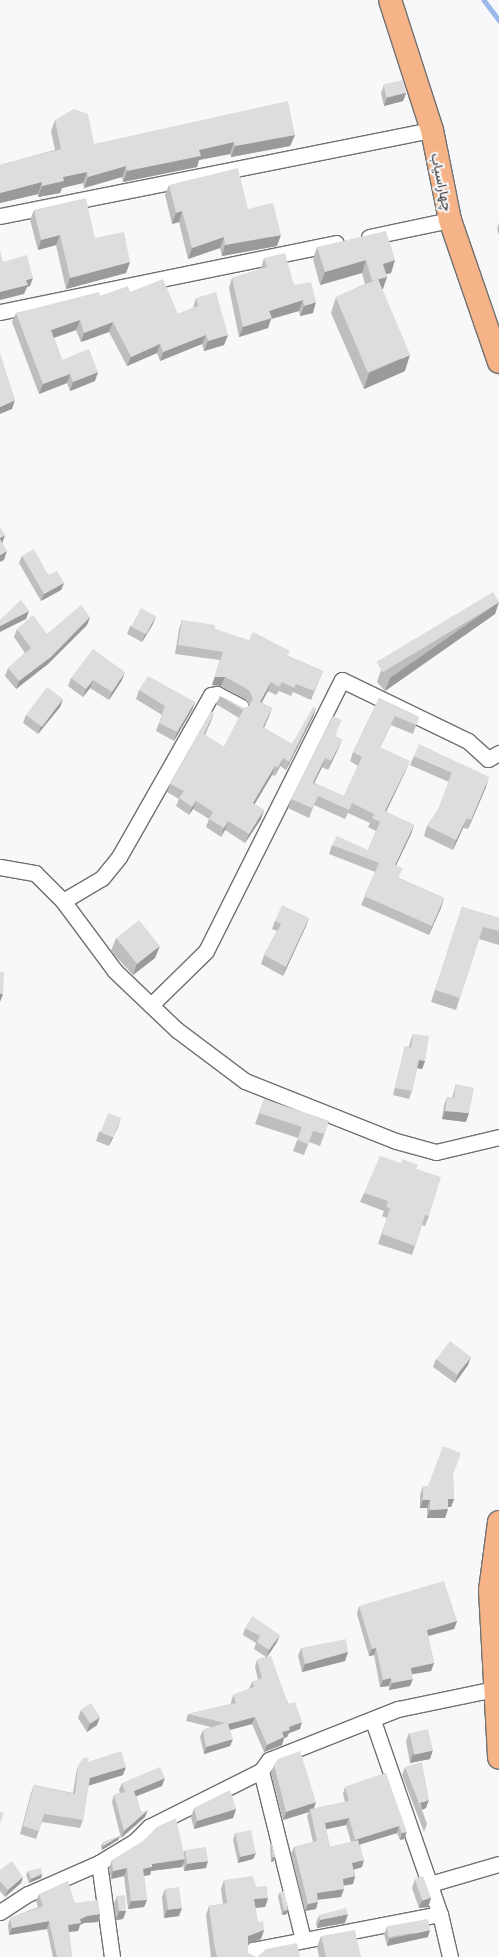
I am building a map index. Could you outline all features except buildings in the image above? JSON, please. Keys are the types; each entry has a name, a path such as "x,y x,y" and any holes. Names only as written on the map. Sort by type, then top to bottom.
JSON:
{"highway":[{"name":"چهاراسیاب","path":"390,0 432,130 450,220 499,362"},
{"path":"499,1522 490,1590 499,1758"}],"street":[{"path":"0,216 432,130"},
{"path":"0,312 450,220"},
{"path":"151,1005 206,950 342,680 468,741 488,759 499,753"},
{"path":"63,901 102,878 119,857 211,695 217,694 241,707"},
{"path":"0,867 35,873 63,901 115,971 177,1030 245,1081 396,1141 436,1152 499,1137"},
{"path":"0,1912 28,1894 99,1863 135,1841 150,1827 261,1771 269,1760 374,1721 398,1709 495,1689"},
{"path":"374,1721 440,1914 450,1957"},
{"path":"261,1771 303,1940"},
{"path":"99,1863 112,1957"},
{"path":"430,1884 499,1864"},
{"path":"253,1957 253,1950 440,1914"}],"waterway":[{"path":"484,0 499,20"}]}
